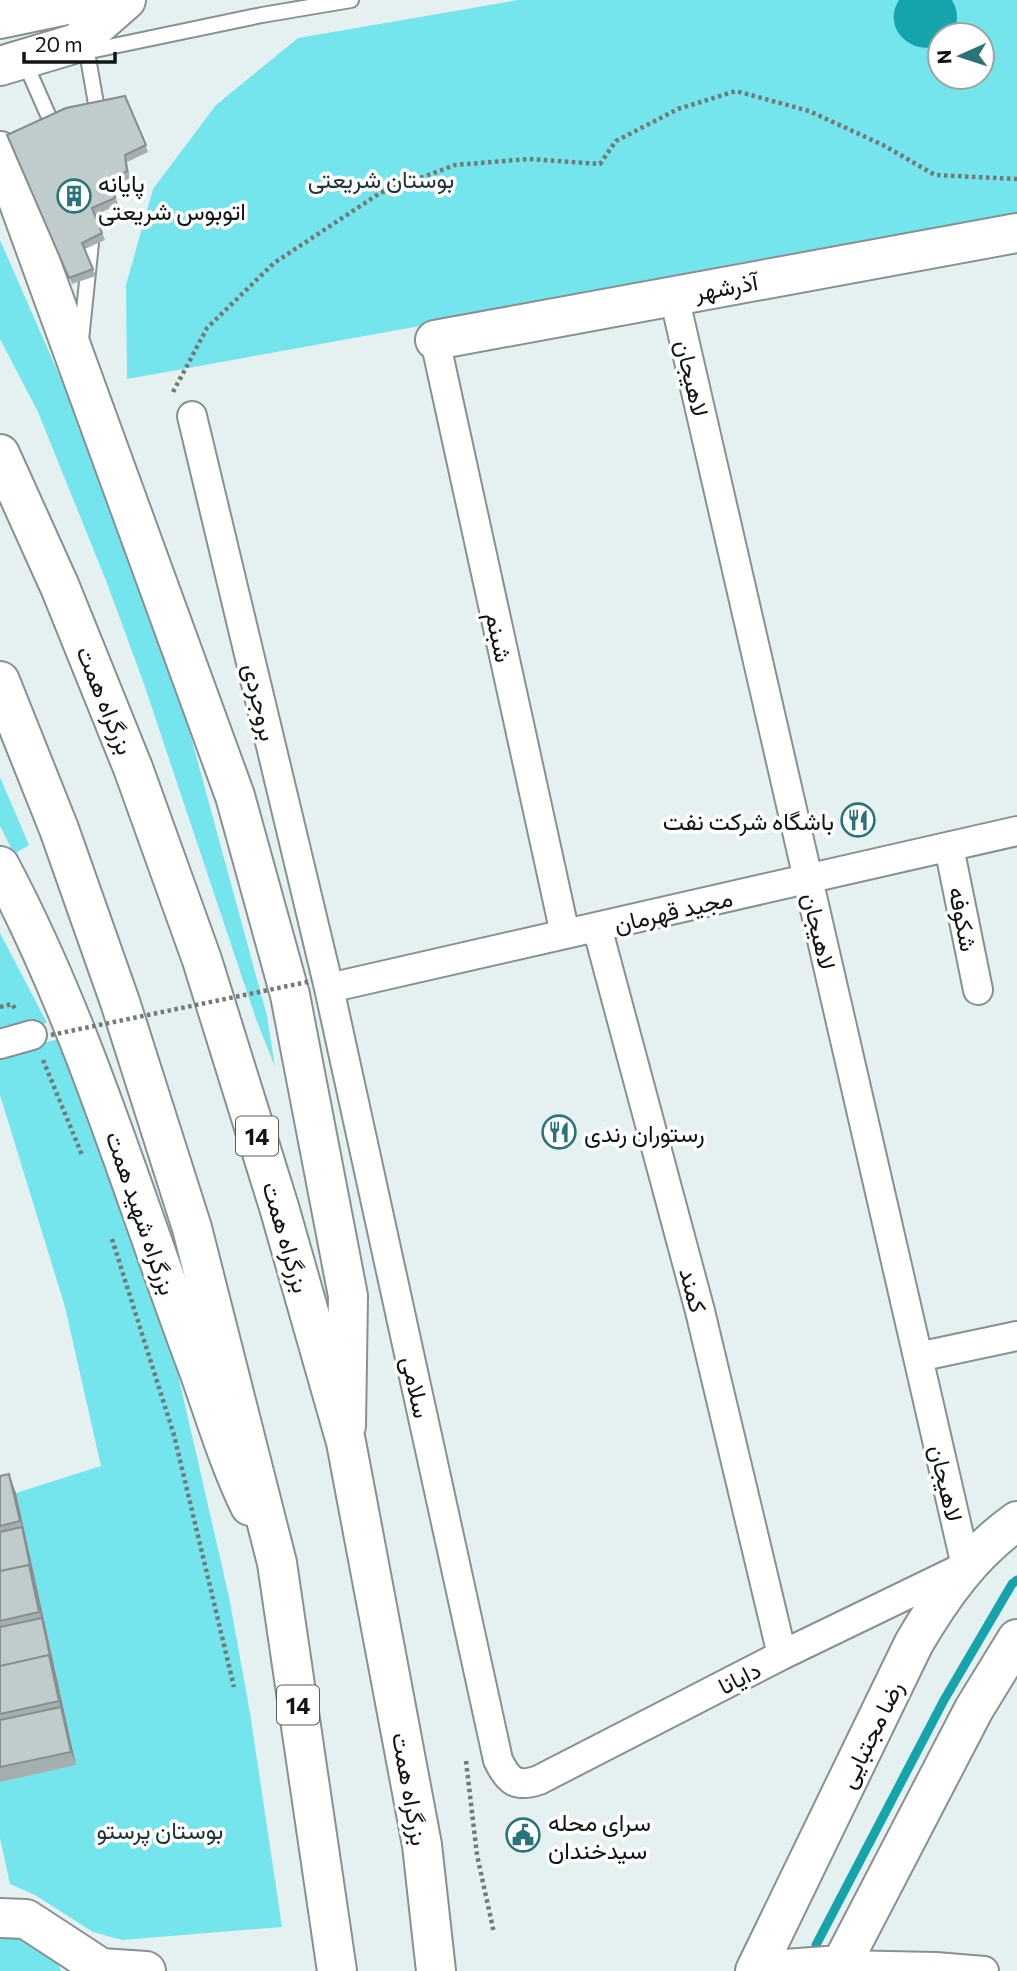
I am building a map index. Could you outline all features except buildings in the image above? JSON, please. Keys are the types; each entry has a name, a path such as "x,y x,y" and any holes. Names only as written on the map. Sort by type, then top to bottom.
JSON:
{"main road":[{"path":"3,19 90,0"},
{"path":"9,67 77,43 126,0"},
{"path":"0,151 234,796 290,995 348,1296 346,1442"},
{"name":"آذرشهر","path":"435,340 1017,233"},
{"name":"بزرگراه همت","path":"0,454 60,587 134,768 202,960 279,1207 346,1442 422,1846 436,1971"},
{"name":"14","path":"0,681 59,829 116,990 192,1228 277,1563 337,1971"},
{"name":"بزرگراه شهید همت","path":"0,866 18,899 120,1147 170,1295 243,1491 277,1563"},
{"name":"رضا مجتبایی","path":"756,1971 914,1643 934,1608 966,1566 994,1537 1017,1521"},
{"path":"756,1971 839,1968 974,1709 1017,1639"},
{"path":"0,1918 26,1919 101,1969 146,1971"}],"street":[{"name":"لاهیجان","path":"674,296 966,1566"},
{"name":"شبنم","path":"435,340 565,934"},
{"name":"بروجردی","path":"192,416 320,985"},
{"name":"مجید قهرمان","path":"320,985 597,927 1017,831"},
{"name":"شکوفه","path":"949,847 978,990"},
{"name":"کمند","path":"597,927 700,1311 782,1655"},
{"name":"سلامی","path":"320,985 498,1759 504,1772 513,1781"},
{"path":"0,1044 42,1035"},
{"path":"918,1357 1017,1336"},
{"name":"دایانا","path":"513,1781 525,1785 539,1780 782,1655 966,1566"},
{"path":"839,1968 984,1971"}],"lane":[{"path":"60,142 9,67 262,15 351,0"},
{"path":"87,52 102,141"},
{"path":"78,366 91,243 90,218"}],"path":[{"path":"173,394 208,328 264,272 380,193 455,165 529,159 600,164 616,141 678,110 736,91 809,111 883,145 935,175 1017,179"},
{"path":"86,1163 42,1035 320,985 308,968"},
{"path":"108,1228 173,1436 234,1687"},
{"path":"466,1758 477,1855 494,1933"}],"green space":[{"name":"بوستان شریعتی","path":"518,0 1017,0 1017,218 127,379 126,285 153,189 216,105 298,38"},
{"path":"0,240 74,409 170,660 267,1016 275,1067 256,1019 144,684 107,583 38,412 0,339"},
{"path":"0,777 29,845 14,854 0,826"},
{"path":"0,933 47,1023 0,1035"},
{"name":"بوستان پرستو","path":"61,1038 171,1344 229,1597 250,1713 282,1927 122,1940 93,1932 35,1895 10,1884 0,1838 0,1782 76,1764 16,1493 101,1466 65,1307 0,1095 0,1056"},
{"path":"0,1930 37,1941 51,1954 61,1971 0,1971"}],"shaded area":[{"path":"899,0 952,0 956,8 956,21 926,21 926,48 919,47 902,38 894,21 894,10"}],"waterway":[{"path":"816,1945 944,1700 1012,1584 1017,1580"}],"place":[{"name":"پایانه اتوبوس شریعتی","path":"74,196"},
{"name":"باشگاه شرکت نفت","path":"858,820"},
{"name":"رستوران رندی","path":"559,1132"},
{"name":"سرای محله سیدخندان","path":"523,1835"}]}
